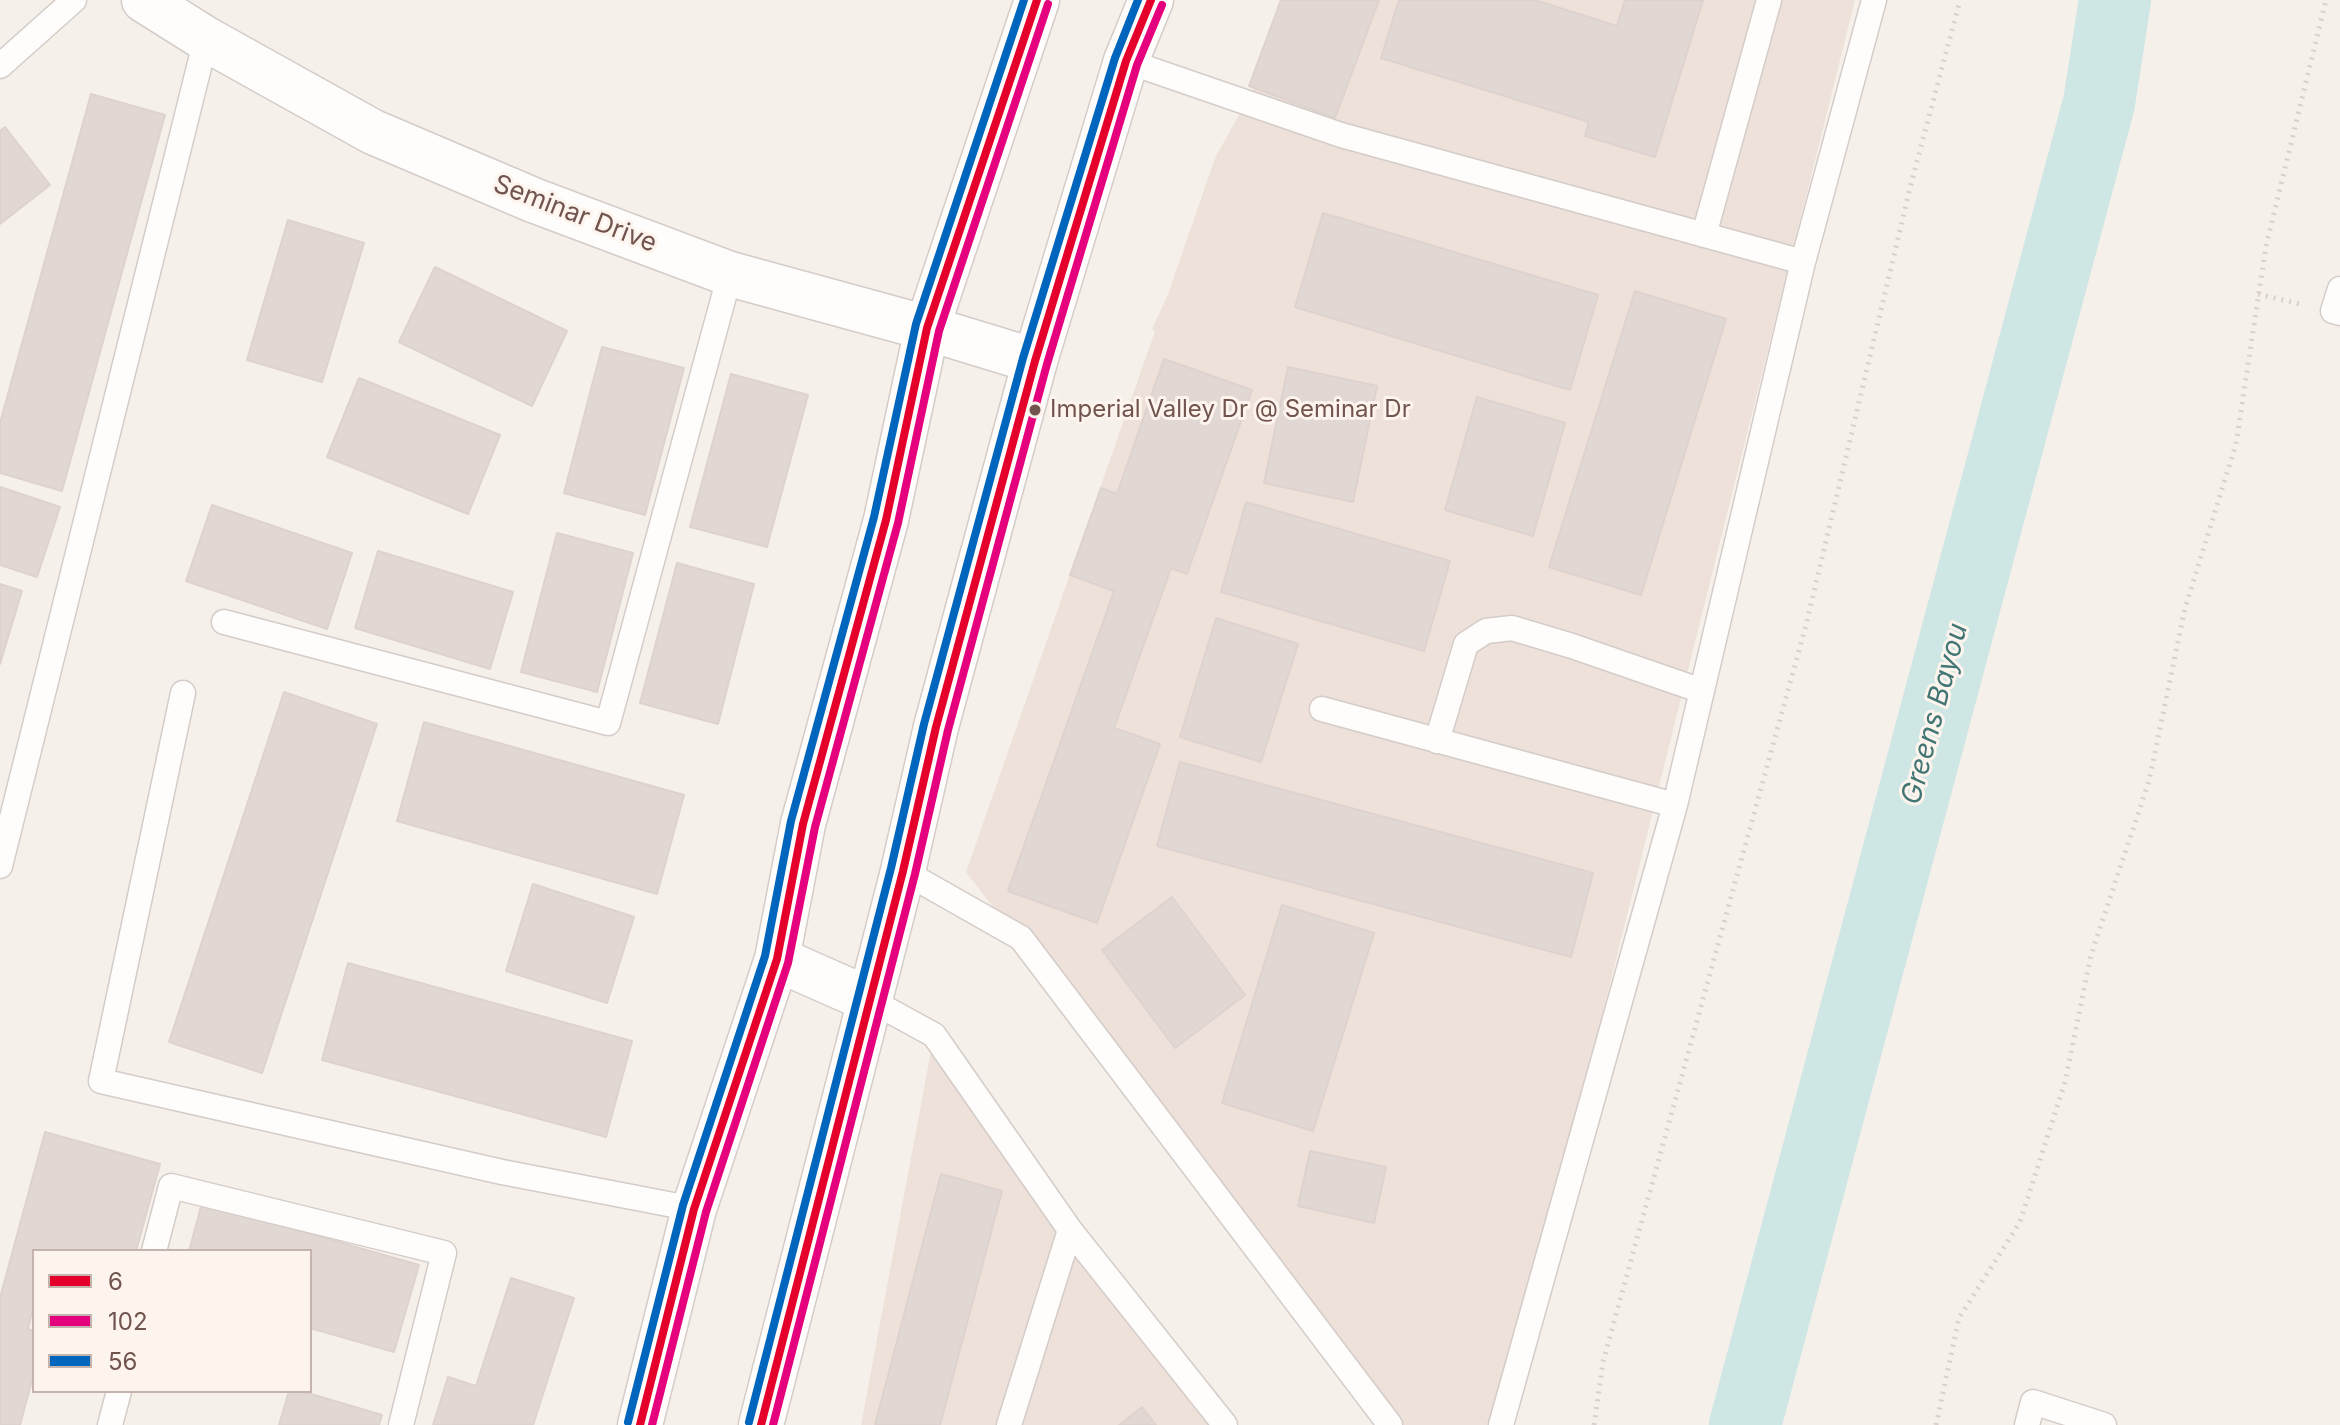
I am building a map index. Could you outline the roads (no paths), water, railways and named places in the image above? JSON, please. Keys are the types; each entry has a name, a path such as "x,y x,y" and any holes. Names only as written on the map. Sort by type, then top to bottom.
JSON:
{"main road":[{"name":"Seminar Drive","path":"144,0 206,39 373,132 533,200 730,274 1035,361"},
{"path":"640,1425 694,1209 777,959 803,824 886,520 927,328 1037,0"},
{"path":"761,1425 903,871 936,727 1035,361 1126,61 1151,0"},
{"path":"777,959 870,1000"}],"lane":[{"path":"0,66 74,0"},
{"path":"1704,235 1769,0"},
{"path":"1501,1425 1675,805 1803,262 1874,0"},
{"path":"0,866 206,39"},
{"path":"1126,61 1341,135 1803,262"},
{"path":"224,622 608,723 730,274"},
{"path":"1437,741 1466,644 1486,631 1512,628 1702,691"},
{"path":"183,693 101,1081 502,1172 694,1209"},
{"path":"1322,709 1675,805"},
{"path":"903,871 1021,938 1390,1425"},
{"path":"870,1000 934,1035 1070,1230 1225,1425"},
{"path":"155,1249 171,1186 444,1253 401,1425"},
{"path":"1009,1425 1070,1230"},
{"path":"110,1425 118,1393"},
{"path":"2027,1425 2033,1402 2104,1425"}],"waterway":[{"name":"Greens Bayou","path":"1745,1425 2099,103 2115,0"}],"place":[{"name":"Imperial Valley Dr @ Seminar Dr","path":"1035,410"}]}
